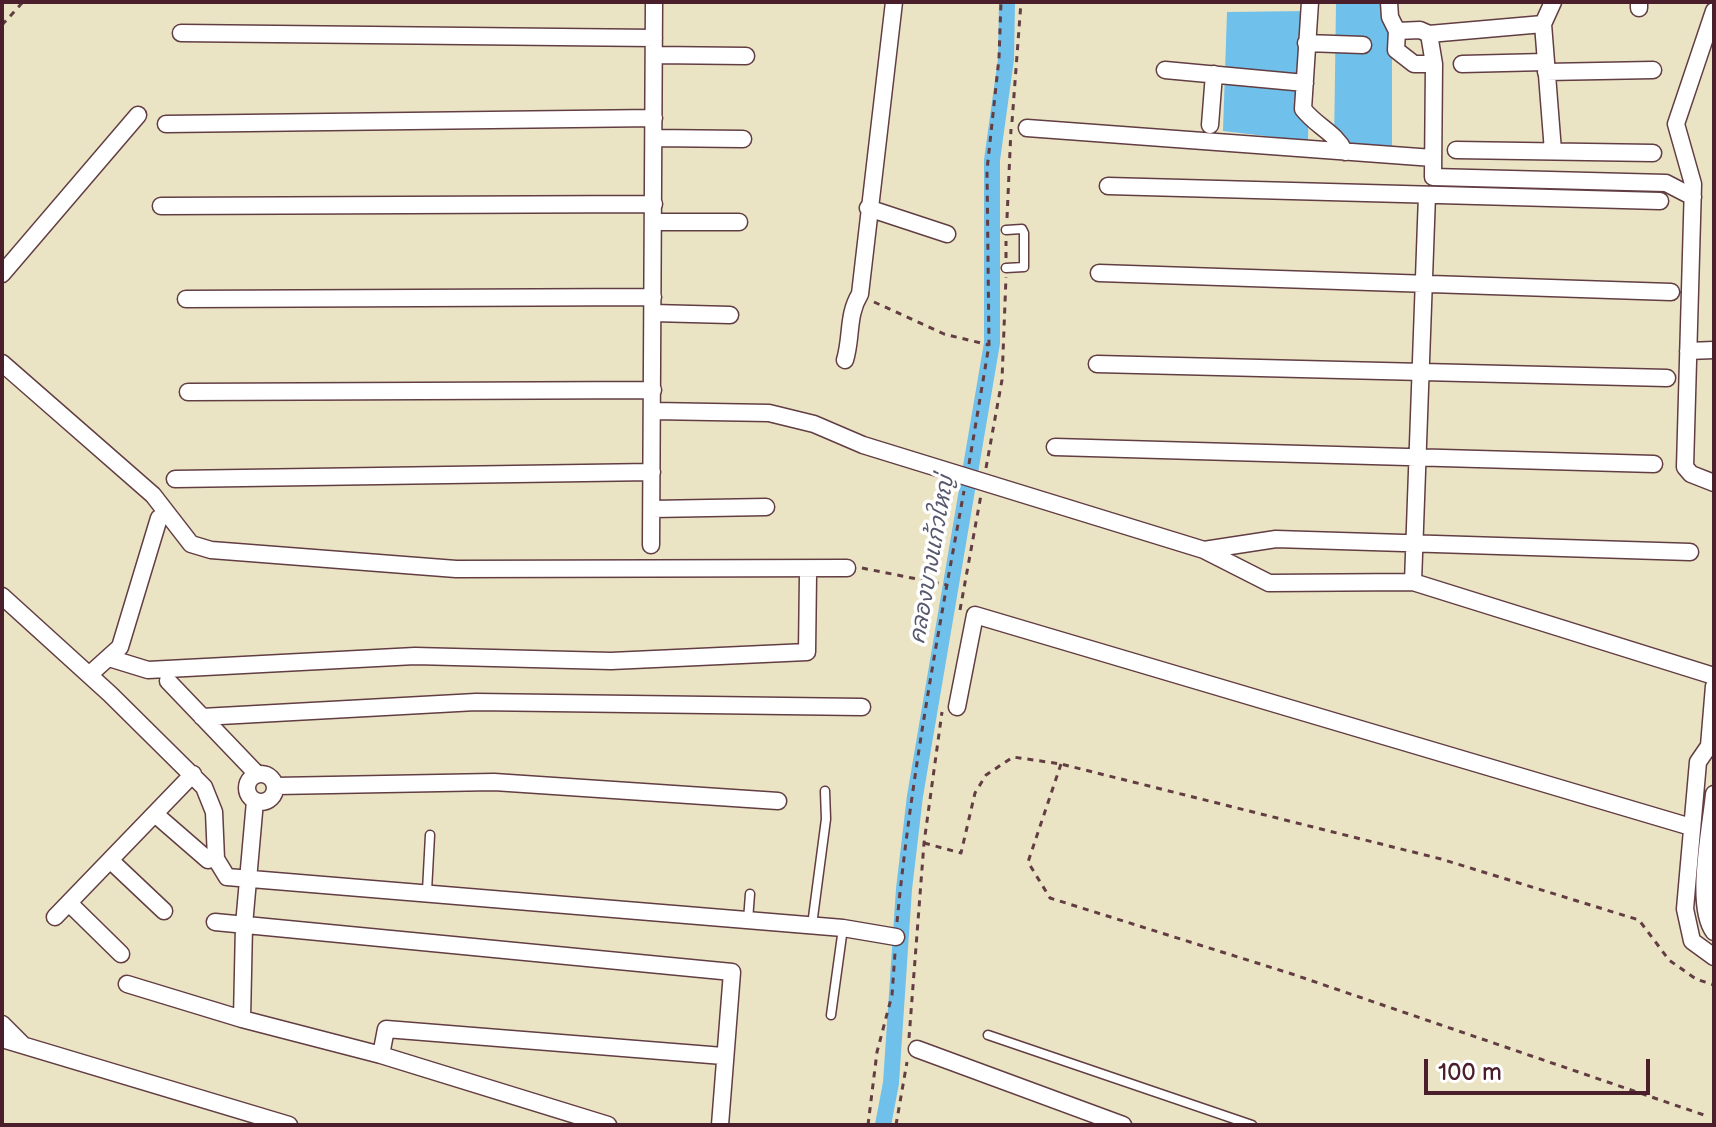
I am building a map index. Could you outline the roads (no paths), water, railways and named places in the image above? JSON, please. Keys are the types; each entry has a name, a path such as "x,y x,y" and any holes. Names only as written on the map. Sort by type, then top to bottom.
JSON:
{"street":[{"path":"651,545 654,2"},
{"path":"845,360 850,341 850,310 860,294 894,2"},
{"path":"1310,2 1303,109 1318,128 1337,136 1345,152"},
{"path":"1389,2 1390,17 1397,31 1396,50 1414,64 1434,64"},
{"path":"1553,2 1543,24 1553,151"},
{"path":"1714,11 1676,124 1693,184 1685,467 1691,474 1714,483"},
{"path":"1397,31 1420,30 1429,34 1543,24"},
{"path":"181,33 654,46 746,56"},
{"path":"1429,34 1434,64 1433,177 1666,183 1693,197"},
{"path":"1306,43 1363,45"},
{"path":"1462,64 1653,70"},
{"path":"1165,70 1305,83"},
{"path":"1210,125 1214,74"},
{"path":"2,274 138,115"},
{"path":"166,124 654,118"},
{"path":"1027,128 1433,158"},
{"path":"654,138 743,139"},
{"path":"1456,150 1653,153"},
{"path":"1108,186 1660,201"},
{"path":"1413,582 1427,195"},
{"path":"161,206 654,204"},
{"path":"868,208 947,234"},
{"path":"653,222 739,222"},
{"path":"1099,273 1671,292"},
{"path":"186,299 653,305 730,315"},
{"path":"1688,351 1714,350"},
{"path":"2,363 153,495 191,544 211,550 456,569 847,568"},
{"path":"1097,364 1667,378"},
{"path":"188,392 653,390"},
{"path":"653,411 769,413 814,424 863,445 1204,550 1269,583 1413,582 1714,676"},
{"path":"1055,447 1654,464"},
{"path":"175,479 652,472"},
{"path":"652,509 766,507"},
{"path":"89,675 120,647 159,518"},
{"path":"1204,550 1276,539 1690,552"},
{"path":"109,658 148,670 415,656 611,661 807,652 808,575"},
{"path":"2,596 204,787 214,812 216,859 227,877 427,891 843,928 896,937"},
{"path":"950,709 975,615 1691,827"},
{"path":"168,681 257,774"},
{"path":"1714,686 1711,751 1698,762 1691,827 1688,928 1692,941 1714,957"},
{"path":"202,717 476,702 862,707"},
{"path":"55,917 193,774"},
{"path":"242,1019 244,925 255,801 248,794 247,784 257,774 267,774 276,786"},
{"path":"276,786 494,782 778,801"},
{"path":"255,801 268,800 276,786"},
{"path":"1714,794 1705,919 1714,932"},
{"path":"155,814 208,860"},
{"path":"1689,853 1708,856"},
{"path":"110,860 164,911"},
{"path":"69,903 121,954"},
{"path":"215,922 732,972 723,1056 720,1125"},
{"path":"127,984 242,1019 381,1055 608,1125"},
{"path":"2,1024 24,1045"},
{"path":"381,1055 386,1029 723,1056"},
{"path":"2,1039 289,1125"},
{"path":"910,1052 1123,1125"}],"lane":[{"path":"1006,230 1022,229 1024,233 1024,267 1006,268"},
{"path":"812,926 826,819 825,791"},
{"path":"427,891 430,835"},
{"path":"748,920 750,894"},
{"path":"831,1015 843,928"},
{"path":"988,1035 1252,1125"}],"water":[{"path":"1336,2 1392,2 1392,151 1334,146"},
{"path":"1310,11 1308,141 1223,131 1227,12"}],"waterway":[{"name":"คลองบางแก้วใหญ่","path":"883,1125 891,1083 904,889 915,796 992,343 992,160 1006,59 1007,2"}]}
